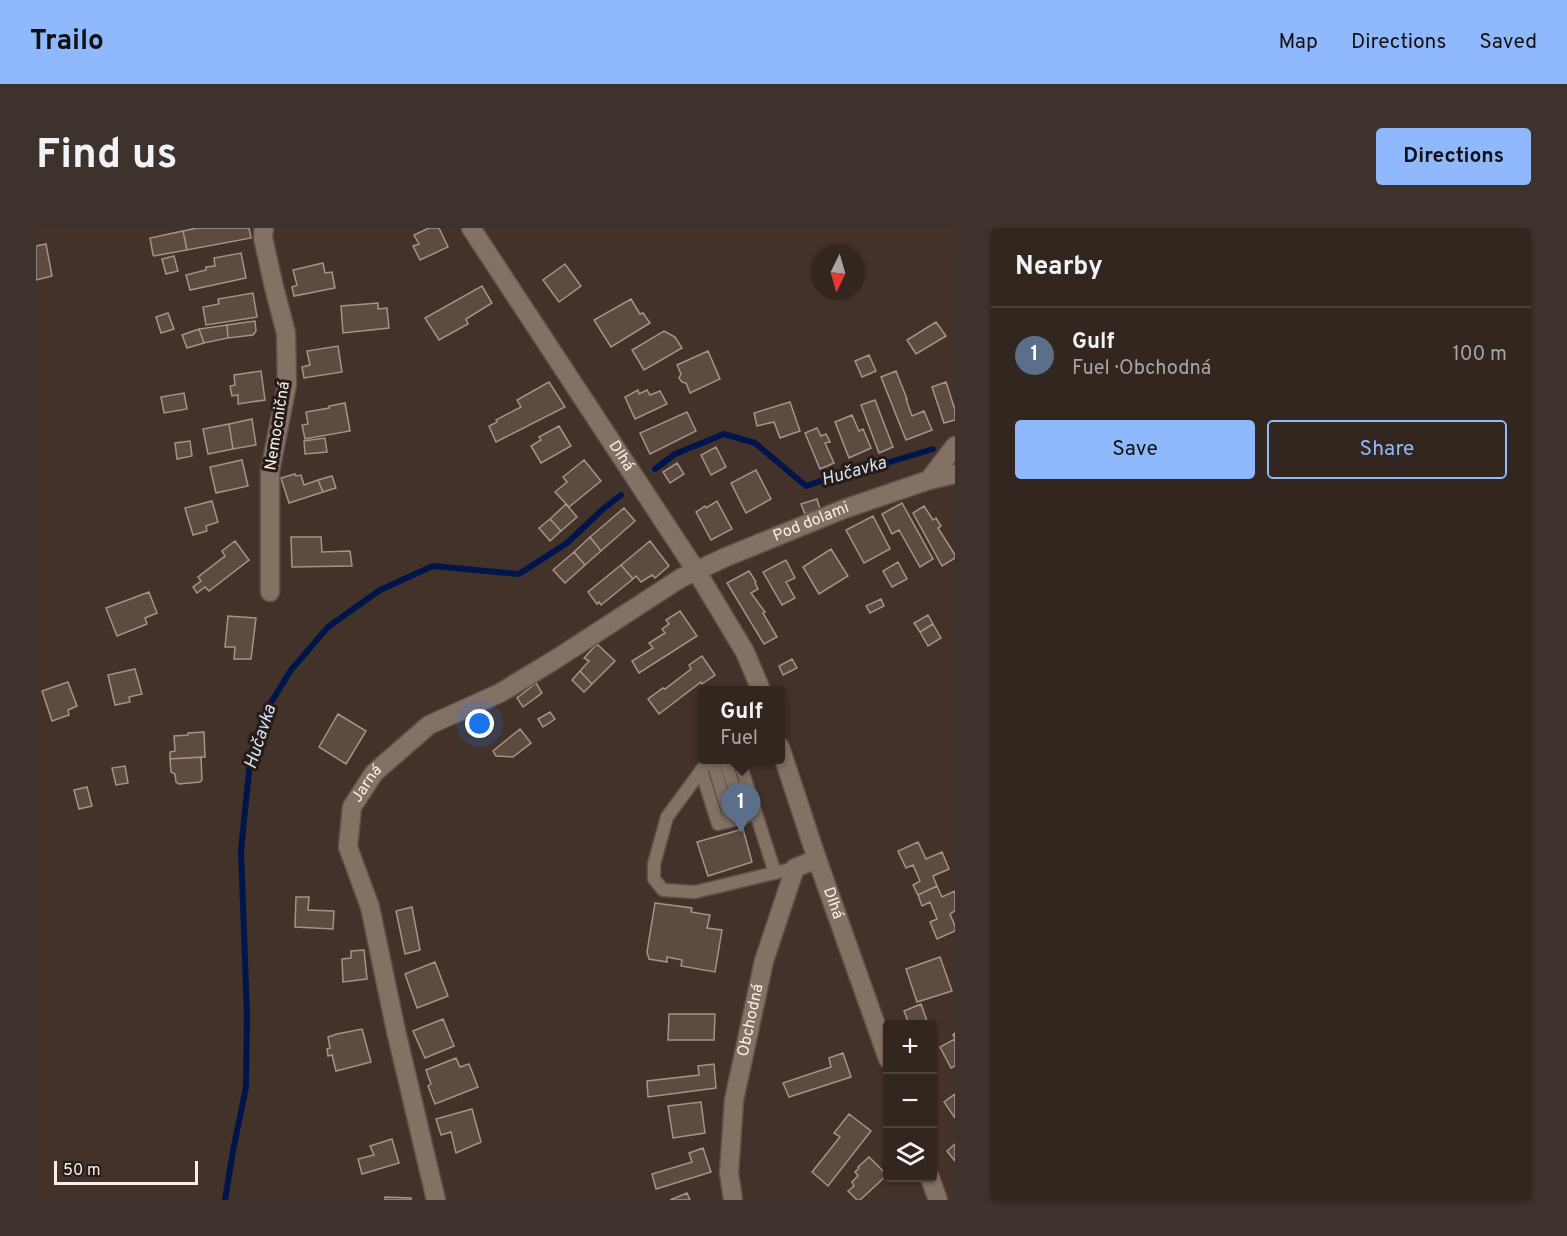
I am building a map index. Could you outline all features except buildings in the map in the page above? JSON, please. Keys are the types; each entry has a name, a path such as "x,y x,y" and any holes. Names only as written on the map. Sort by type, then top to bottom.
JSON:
{"street":[{"name":"Nemocničná","path":"264,228 265,248 286,333 287,385 270,471 270,592"},
{"name":"Dlhá","path":"471,228 697,572 745,652 759,686"},
{"path":"929,480 955,446"},
{"name":"Pod dolami","path":"697,572 726,557 844,509 929,480 955,474"},
{"name":"Jarná","path":"436,1200 396,1031 370,907 348,847 352,807 374,773 429,725 500,693 681,578 697,572"},
{"name":"Dlhá","path":"785,762 883,1045"},
{"path":"795,868 817,859"},
{"name":"Obchodná","path":"734,1200 729,1173 734,1100 764,962 795,868"},
{"path":"931,1182 938,1200"}],"lane":[{"path":"706,764 667,817 654,864 654,879 663,890 695,892 795,868"},
{"path":"712,764 737,819"},
{"path":"726,764 737,819"},
{"path":"741,764 775,873"},
{"path":"701,770 718,824 756,814"}],"waterway":[{"name":"Hučavka","path":"655,469 675,454 724,434 755,443 806,486 851,471 933,449"},
{"name":"Hučavka","path":"225,1200 246,1087 247,1015 241,850 250,762 267,709 291,670 328,627 380,590 433,566 519,574 567,543 621,495"}],"place":[{"name":"Gulf","path":"741,833"}]}
